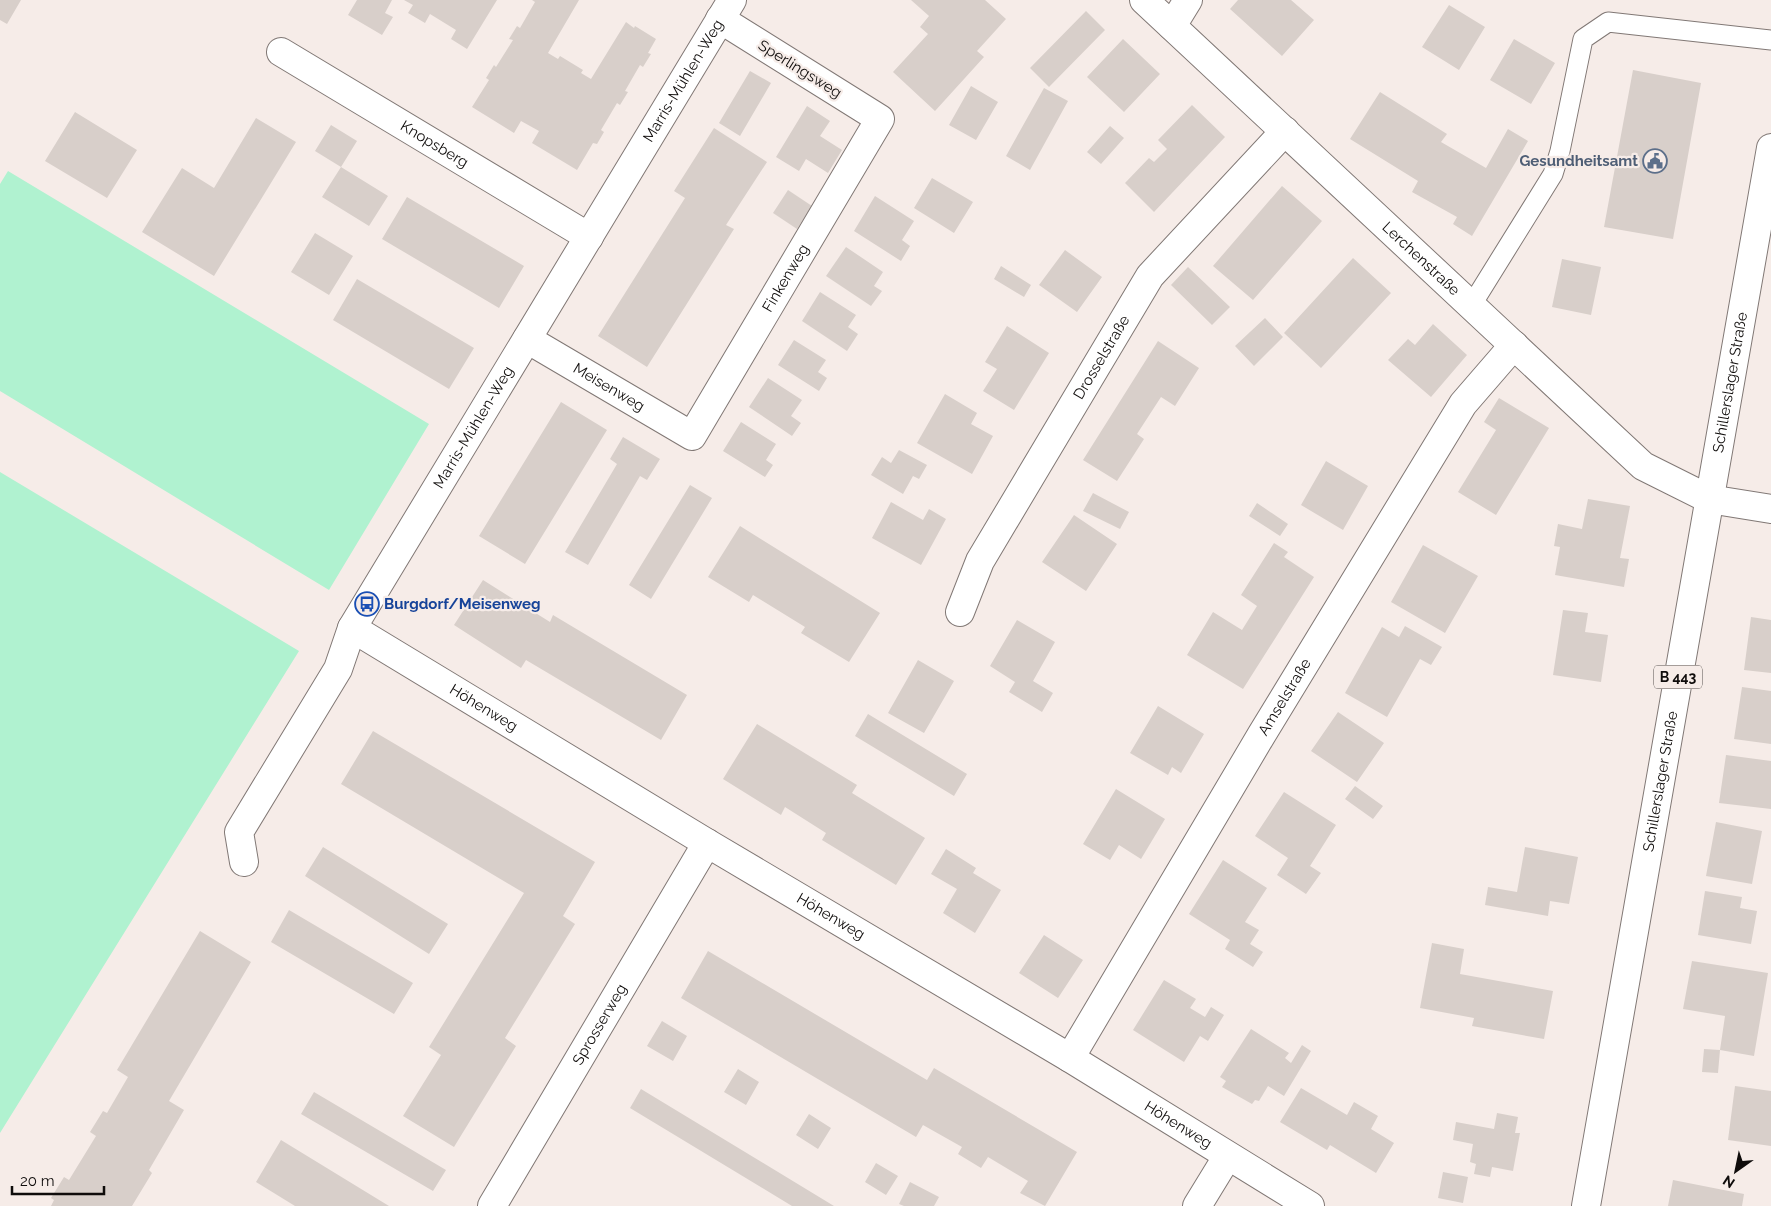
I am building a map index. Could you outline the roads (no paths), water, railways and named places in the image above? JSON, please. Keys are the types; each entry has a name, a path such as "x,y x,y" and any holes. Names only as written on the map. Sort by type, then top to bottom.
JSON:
{"street":[{"name":"Lerchenstraße","path":"1144,0 1643,466 1709,499 1771,509"},
{"path":"1172,26 1188,0"},
{"name":"Sperlingsweg","path":"726,9 880,119"},
{"name":"Marris-Mühlen-Weg","path":"244,862 239,832 338,669 352,628 726,9"},
{"name":"Knopsberg","path":"280,52 589,237"},
{"name":"Finkenweg","path":"692,436 880,119"},
{"name":"Drosselstraße","path":"960,612 980,561 1150,276 1284,131"},
{"name":"Schillerslager Straße","path":"1586,1206 1771,148"},
{"name":"Meisenweg","path":"527,339 692,436"},
{"name":"Amselstraße","path":"1070,1058 1262,734 1463,404 1514,345"},
{"name":"Höhenweg","path":"352,628 1070,1058 1227,1157 1310,1206"},
{"name":"Sprosserweg","path":"492,1206 707,842"},
{"path":"1197,1206 1227,1157"}],"lane":[{"path":"1471,306 1553,174 1560,151 1583,39 1608,22 1771,40"}],"place":[{"name":"Gesundheitsamt","path":"1655,161"},
{"name":"Burgdorf/Meisenweg","path":"367,604"}]}
